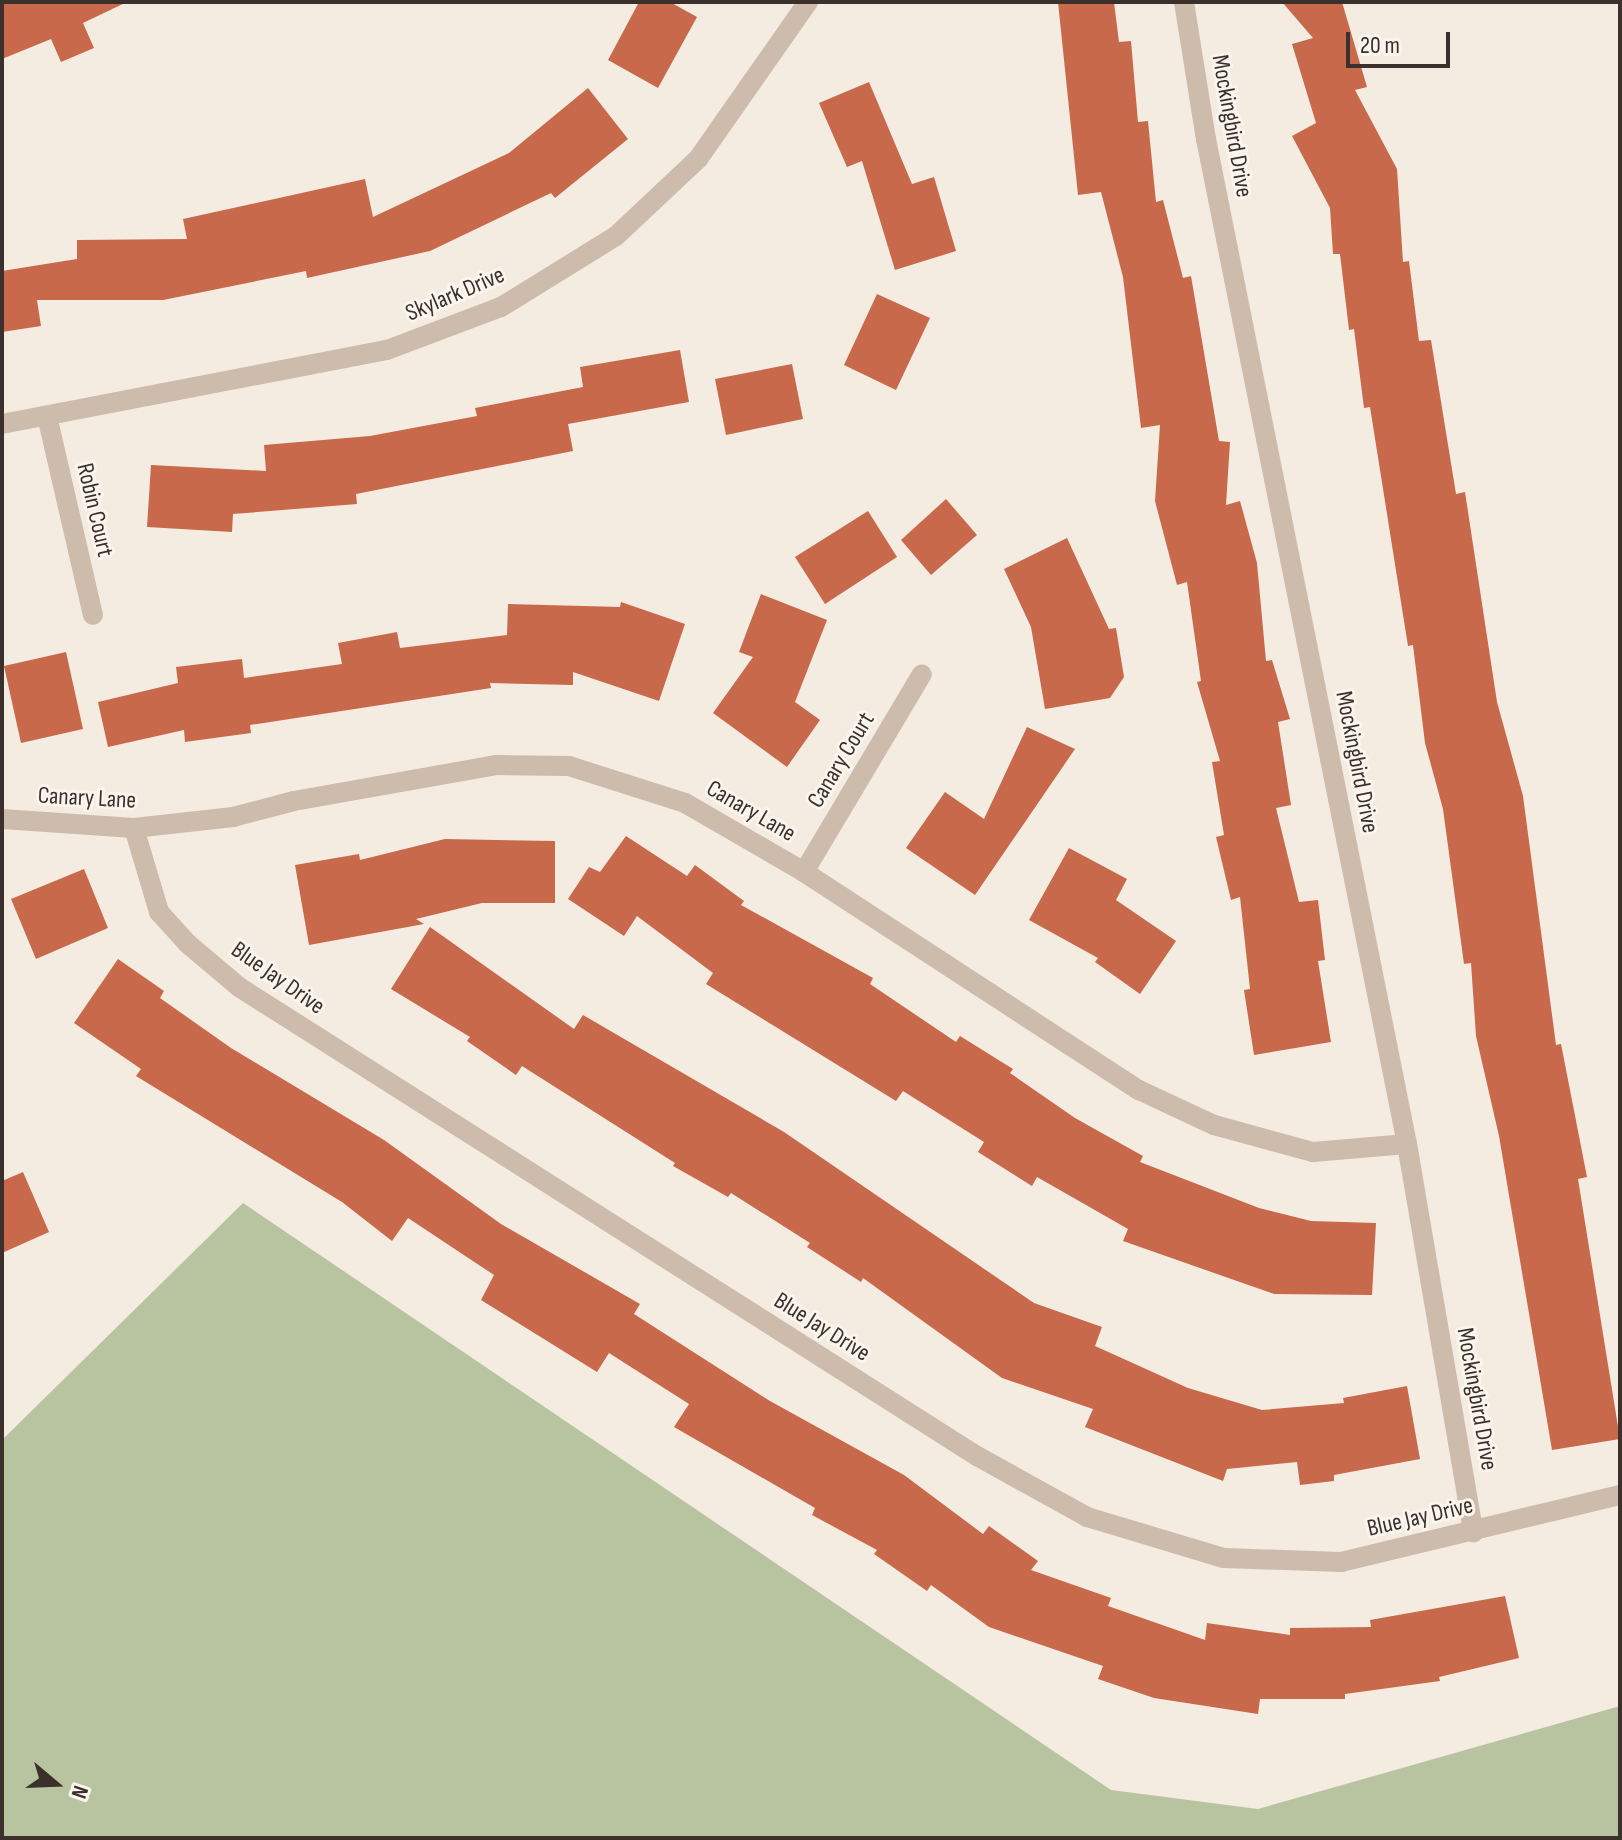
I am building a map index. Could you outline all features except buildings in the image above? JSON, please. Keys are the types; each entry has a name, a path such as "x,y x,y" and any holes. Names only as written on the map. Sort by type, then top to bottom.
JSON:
{"street":[{"name":"Skylark Drive","path":"2,424 387,350 501,307 616,236 698,159 808,2"},
{"name":"Mockingbird Drive","path":"1184,2 1206,139 1407,1144 1473,1532"},
{"name":"Robin Court","path":"47,416 93,615"},
{"name":"Canary Court","path":"804,872 922,674"},
{"name":"Canary Lane","path":"2,819 134,828 233,817 294,801 496,765 569,766 676,798 804,872 1139,1090 1214,1125 1313,1152 1407,1144"},
{"name":"Blue Jay Drive","path":"134,828 159,912 188,944 239,987 977,1456 1087,1517 1224,1558 1341,1562 1620,1495"}],"green space":[{"path":"243,1203 1111,1790 1258,1809 1620,1706 1620,1838 2,1838 2,1440"}]}
